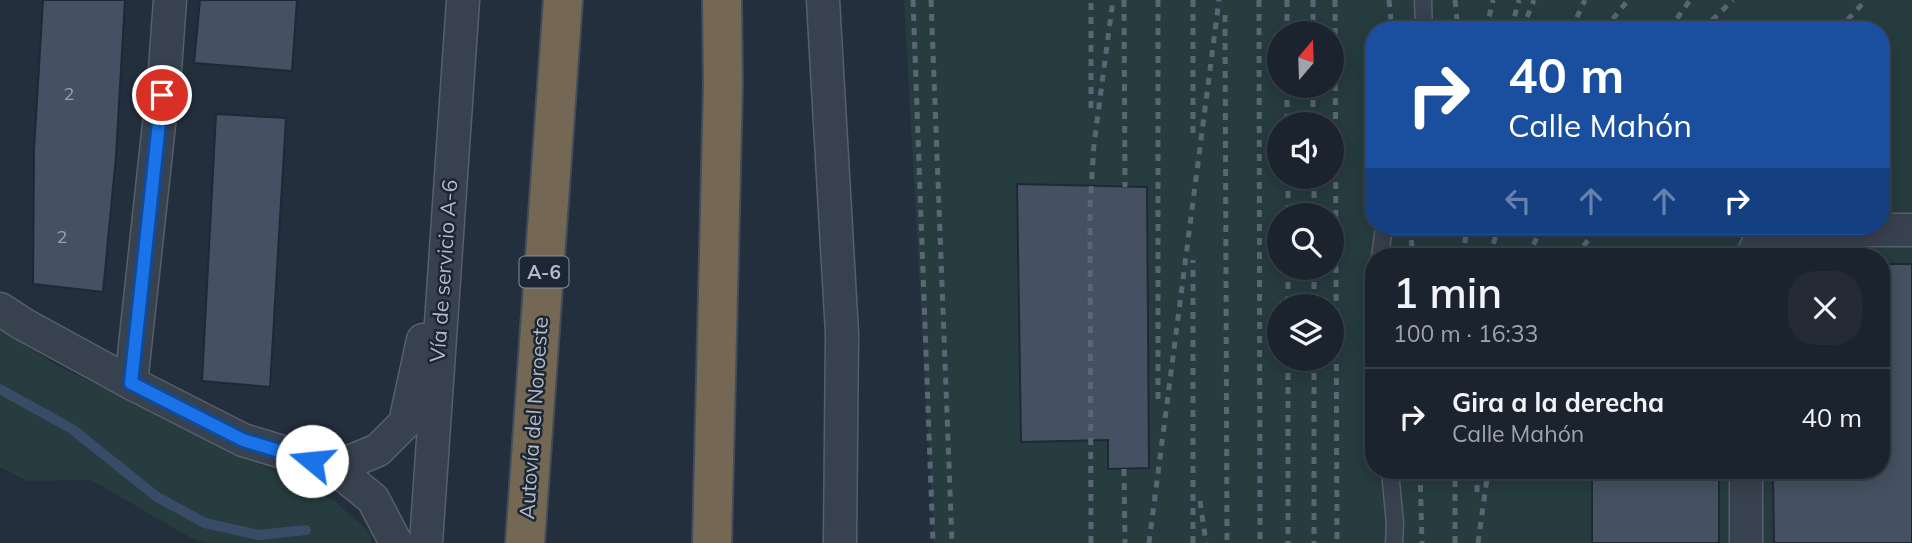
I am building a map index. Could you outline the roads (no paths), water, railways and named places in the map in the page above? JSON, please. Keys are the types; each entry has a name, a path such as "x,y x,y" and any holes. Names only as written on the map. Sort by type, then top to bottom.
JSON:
{"highway":[{"name":"Autovía del Noroeste","path":"525,543 563,0"},
{"path":"712,543 723,99 722,0"}],"street":[{"path":"131,383 170,0"},
{"name":"Vía de servicio A-6","path":"426,543 463,0"},
{"path":"823,0 842,334 840,543"},
{"path":"1890,230 1912,230"},
{"path":"335,468 378,450 405,424 446,235"},
{"path":"1756,248 1758,243 1773,235"},
{"path":"0,309 131,383 243,440 335,468 373,499 396,543"},
{"path":"1746,479 1746,543"}],"lane":[{"path":"1423,0 1424,21"},
{"path":"1391,479 1394,543"}],"waterway":[{"path":"0,389 72,429 157,497 205,523 259,535 306,530"}],"railway":[{"path":"913,0 933,543"},
{"path":"931,0 952,543"},
{"path":"1091,0 1091,108"},
{"path":"1091,543 1090,207 1094,144 1113,0"},
{"path":"1124,0 1125,187"},
{"path":"1158,0 1158,403"},
{"path":"1193,0 1193,134"},
{"path":"1149,543 1219,0"},
{"path":"1259,0 1260,543"},
{"path":"1287,0 1287,21"},
{"path":"1313,0 1313,21"},
{"path":"1335,0 1337,543"},
{"path":"1389,0 1391,21"},
{"path":"1455,0 1457,21"},
{"path":"1488,21 1493,0"},
{"path":"1513,21 1519,0"},
{"path":"1526,21 1534,0"},
{"path":"1575,21 1585,0"},
{"path":"1611,21 1628,0"},
{"path":"1675,21 1690,0"},
{"path":"1711,21 1733,0"},
{"path":"1846,21 1866,0"},
{"path":"1225,15 1227,543"},
{"path":"1287,98 1287,112"},
{"path":"1313,98 1313,112"},
{"path":"1288,189 1288,203"},
{"path":"1314,189 1314,203"},
{"path":"1411,235 1412,248"},
{"path":"1464,248 1466,235"},
{"path":"1492,248 1496,235"},
{"path":"1532,248 1538,235"},
{"path":"1582,248 1592,235"},
{"path":"1193,260 1193,543"},
{"path":"1288,280 1288,294"},
{"path":"1314,280 1314,294"},
{"path":"1288,371 1288,543"},
{"path":"1314,371 1314,543"},
{"path":"1124,469 1125,543"},
{"path":"1420,479 1422,543"},
{"path":"1455,479 1455,543"},
{"path":"1477,479 1477,498"},
{"path":"1478,543 1487,479"},
{"path":"1200,501 1206,543"}]}
